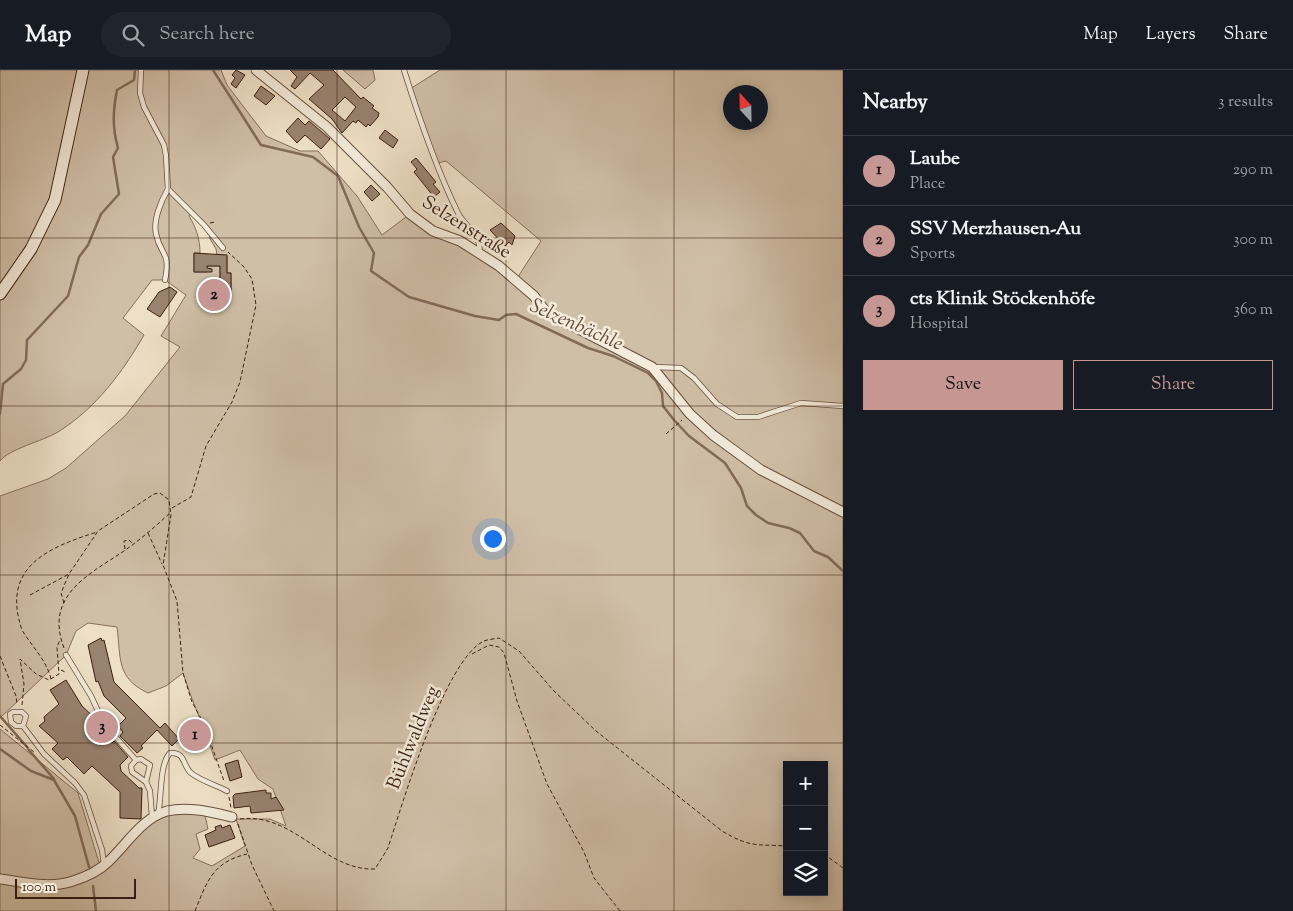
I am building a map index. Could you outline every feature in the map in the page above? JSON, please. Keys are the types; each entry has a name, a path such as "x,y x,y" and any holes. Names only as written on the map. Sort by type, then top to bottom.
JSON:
{"main road":[{"path":"0,294 31,249 55,200 83,70"}],"street":[{"name":"Selzenstraße","path":"256,70 326,127 387,187 410,214 432,231 479,251 534,296 546,312 652,367 690,414 712,435 760,470 843,512"},
{"path":"0,879 55,885 71,882 104,866 155,816 185,809 233,816"}],"lane":[{"path":"141,70 140,93 144,107 164,145 166,156 168,189 160,201 155,232 168,264 165,280"},
{"path":"404,70 450,198 462,222 478,240 479,251"},
{"path":"168,189 204,225 223,248"},
{"path":"652,367 681,368 694,378 717,404 737,418 758,417 801,403 843,406"},
{"path":"66,655 91,696 104,724 136,760"},
{"path":"19,710 26,716 23,726 16,726 11,722 10,714 19,710"},
{"path":"23,726 44,754 75,783 84,795 102,850 104,866"},
{"path":"155,816 162,796 164,765 170,753 177,753 182,756 192,773 227,791"},
{"path":"146,782 150,765 141,759 136,760 131,766 132,772 146,782 150,791 155,816"}],"path":[{"path":"66,655 60,639 60,621 64,603 79,581 148,533 172,510 191,497 206,446 232,402 240,382 256,305 252,280 244,267 223,248"},
{"path":"666,434 684,419"},
{"path":"29,562 45,550 98,531 154,494 160,493 169,500 172,510 163,565"},
{"path":"64,603 60,593 98,531"},
{"path":"148,533 177,601 183,673 192,702 204,724 227,791 233,816 274,911"},
{"path":"126,549 123,545 124,541 129,540 133,544"},
{"path":"30,596 70,574"},
{"path":"13,607 19,624 38,651 51,679"},
{"name":"Bühlwaldweg","path":"233,816 270,820 335,858 362,870 375,869 388,848 408,785 439,702 464,661 483,641 499,638 518,651 596,731 722,832 742,843 760,846 783,846"},
{"path":"51,679 59,674 60,670 56,647 60,639"},
{"path":"470,655 489,645 498,647 504,653 516,700 548,784 584,852 594,878 620,911"},
{"path":"0,656 16,696 19,710"},
{"path":"19,710 24,698 20,659 36,674 51,679"},
{"path":"60,670 65,672"},
{"path":"0,725 26,748 44,754"},
{"path":"195,911 214,870 230,858 248,854"},
{"path":"828,857 843,868"}],"shaded area":[{"path":"0,70 221,70 227,85 266,136 300,151 318,151 357,196 382,235 410,214 460,241 516,280 541,241 446,161 438,163 410,89 440,70 843,70 843,911 0,911 0,729 78,793 100,866 158,815 204,811 208,829 196,834 200,849 193,858 212,866 245,846 236,819 270,819 286,826 273,789 258,779 240,750 215,760 183,673 166,686 148,693 130,681 125,674 120,658 117,627 88,623 76,631 66,655 0,718 0,496 48,479 66,468 125,416 180,347 161,336 186,295 165,280 152,280 123,318 144,335 127,363 107,389 84,412 58,432 4,457 0,461","holes":["191,212 212,234 209,237 216,249 217,255 227,256 227,273 231,273 231,298 220,297 220,266 207,266 207,272 194,272 194,253 200,253 200,248 194,224 189,216"]},
{"path":"343,70 373,70 375,80 365,89"}],"building":[{"path":"236,70 245,75 236,88 231,84 235,78 232,75"},
{"path":"290,70 333,70 361,99 363,97 374,106 372,108 379,113 378,117 370,126 368,124 366,127 358,120 356,123 353,121 342,133 332,119 309,99 324,85 310,73 295,89 291,86 297,77","holes":["345,97 356,107 345,121 332,110"]},
{"path":"261,86 275,96 266,105 254,96"},
{"path":"298,118 305,125 309,121 330,139 321,149 305,135 297,143 286,131"},
{"path":"385,130 398,140 393,148 379,138"},
{"path":"416,158 436,182 433,184 440,192 434,197 414,172 417,169 411,162"},
{"path":"371,185 380,194 372,201 364,192"},
{"path":"501,223 515,236 512,245 509,242 505,246 490,230"},
{"path":"194,253 227,255 227,273 231,273 231,298 220,298 220,266 207,266 207,268 212,269 212,272 194,272"},
{"path":"170,287 177,292 160,317 147,309 159,292"},
{"path":"101,638 102,641 104,640 114,682 160,728 165,723 179,739 172,746 157,730 141,746 143,748 137,753 120,736 123,732 118,726 126,718 104,696 98,681 96,682 88,645"},
{"path":"66,680 82,706 99,722 102,728 100,731 112,743 114,741 128,757 120,765 121,771 139,788 142,788 141,819 120,818 120,792 92,766 84,774 67,757 63,760 52,749 58,743 39,726 45,721 44,717 59,704 50,690"},
{"path":"238,760 242,777 230,781 225,764"},
{"path":"266,790 266,793 271,793 271,799 276,797 284,810 251,813 250,806 234,808 233,796 235,794"},
{"path":"221,825 222,828 230,825 235,838 209,847 205,835 216,830 215,827"}],"waterway":[{"path":"0,414 3,384 21,369 26,360 27,340 68,296 79,257 88,245 101,214 119,194 113,157 118,148 114,126 115,105 117,90 134,80 135,70"},
{"name":"Selzenbächle","path":"213,70 261,145 313,157 338,176 359,227 374,253 371,271 409,297 475,316 499,320 506,315 516,314 588,348 613,356 648,373 656,381 662,393 663,406 674,420 689,436 725,463 741,488 747,506 768,523 800,533 814,551 828,557 843,571"},
{"path":"0,716 27,747"},
{"path":"0,749 31,771 54,780 75,816 89,867"},
{"path":"28,749 54,779"},
{"path":"93,886 96,911"}],"place":[{"name":"SSV Merzhausen-Au","path":"214,295"},
{"name":"cts Klinik Stöckenhöfe","path":"102,727"},
{"name":"Laube","path":"195,735"}]}
